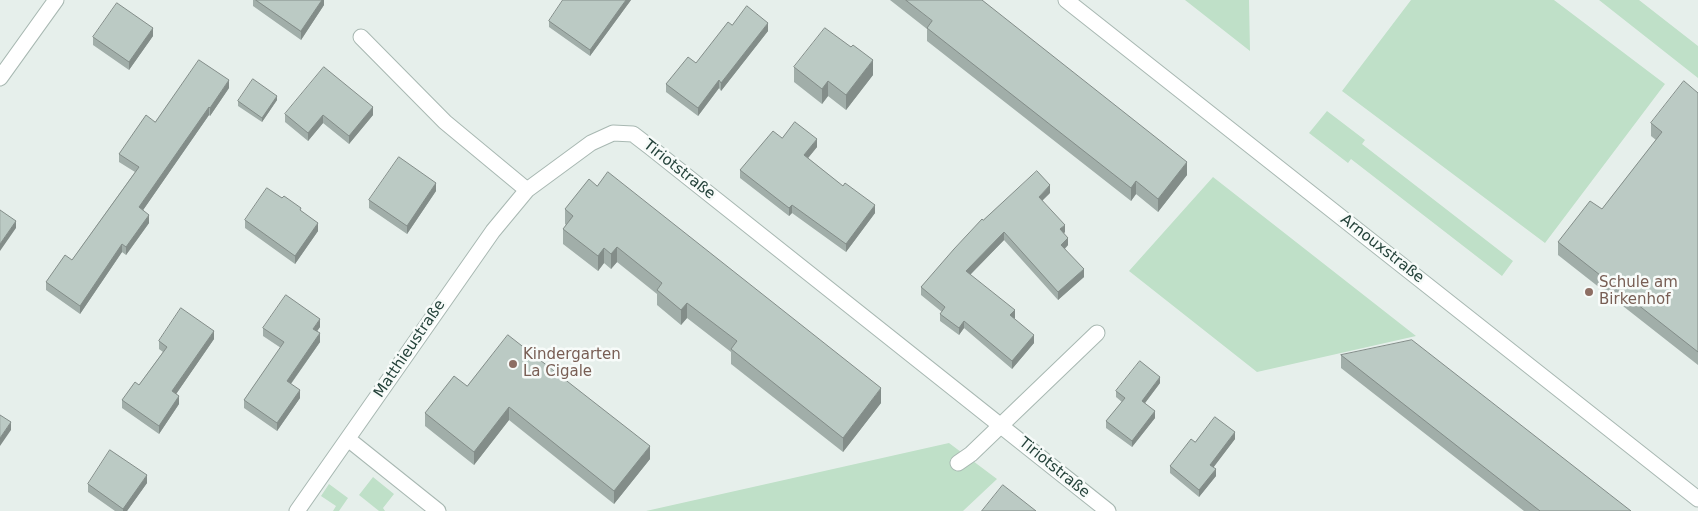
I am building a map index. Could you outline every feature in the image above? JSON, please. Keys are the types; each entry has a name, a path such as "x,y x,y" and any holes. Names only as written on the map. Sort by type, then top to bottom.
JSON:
{"street":[{"path":"0,78 56,0"},
{"name":"Arnouxstraße","path":"1066,0 1698,499"},
{"path":"361,37 445,122 527,190"},
{"name":"Tiriotstraße","path":"527,190 591,142 613,133 632,134 1108,511"},
{"name":"Matthieustraße","path":"297,511 493,231 527,190"},
{"path":"958,463 971,454 1097,333"},
{"path":"348,439 438,511"}],"green space":[{"path":"1185,0 1249,0 1250,51"},
{"path":"1411,0 1554,0 1665,84 1545,243 1342,91"},
{"path":"1599,0 1639,0 1698,46 1698,78"},
{"path":"1327,111 1365,140 1362,144 1513,261 1502,276 1351,159 1348,163 1309,133"},
{"path":"1213,177 1416,336 1257,372 1129,271"},
{"path":"949,443 997,479 963,511 646,511"},
{"path":"373,477 394,494 383,508 385,511 379,511 359,495"},
{"path":"329,484 348,498 339,511 333,511 336,506 321,496"}],"building":[{"path":"256,0 322,0 301,31"},
{"path":"563,0 626,0 590,50 549,21"},
{"path":"906,0 982,0 1187,162 1158,199 1136,181 1131,188 927,28 932,21"},
{"path":"117,3 153,28 129,62 93,37"},
{"path":"747,6 768,23 721,83 719,80 698,108 666,84 688,57 696,63 728,22 732,25"},
{"path":"825,28 873,60 846,95 828,81 822,89 794,67"},
{"path":"199,60 229,80 139,207 149,215 126,247 122,244 80,306 46,282 65,255 72,260 139,167 119,154 146,115 155,122"},
{"path":"324,67 373,107 349,136 323,115 308,133 285,114"},
{"path":"253,79 277,96 262,118 238,101"},
{"path":"1684,81 1698,93 1698,352 1558,242 1590,201 1602,209 1662,132 1651,123"},
{"path":"795,122 817,139 804,155 843,186 845,183 875,205 846,244 792,205 789,208 740,170 773,131 782,138"},
{"path":"399,157 436,183 407,226 369,200"},
{"path":"1037,171 1050,185 1039,197 1065,225 1060,229 1068,238 1061,245 1084,269 1058,292 1004,232 966,271 1015,310 1010,315 1034,335 1012,361 964,321 959,328 940,314 945,307 921,287 982,219"},
{"path":"608,172 881,388 843,438 731,349 737,341 687,303 681,310 657,290 662,283 617,247 611,254 604,248 598,256 563,229 573,216 565,209 589,179 597,186"},
{"path":"267,188 282,198 284,196 318,223 295,256 245,220"},
{"path":"0,210 16,221 0,244"},
{"path":"286,295 320,319 313,329 320,333 287,381 300,390 277,423 244,400 284,342 263,328"},
{"path":"181,308 214,331 172,391 179,396 159,426 122,400 135,382 139,385 167,347 159,341"},
{"path":"508,335 650,446 614,491 509,407 474,452 425,413 454,376 467,386"},
{"path":"1412,340 1631,511 1540,511 1341,355"},
{"path":"1140,361 1160,377 1142,401 1155,411 1132,441 1106,421 1125,398 1116,391"},
{"path":"0,415 11,422 0,438"},
{"path":"1215,417 1235,432 1210,465 1216,469 1199,490 1170,466 1191,439 1195,442"},
{"path":"110,450 147,475 123,509 88,484"},
{"path":"1003,485 1036,511 982,511"}],"place":[{"name":"Schule am Birkenhof","path":"1589,292"},
{"name":"Kindergarten La Cigale","path":"513,364"}]}
